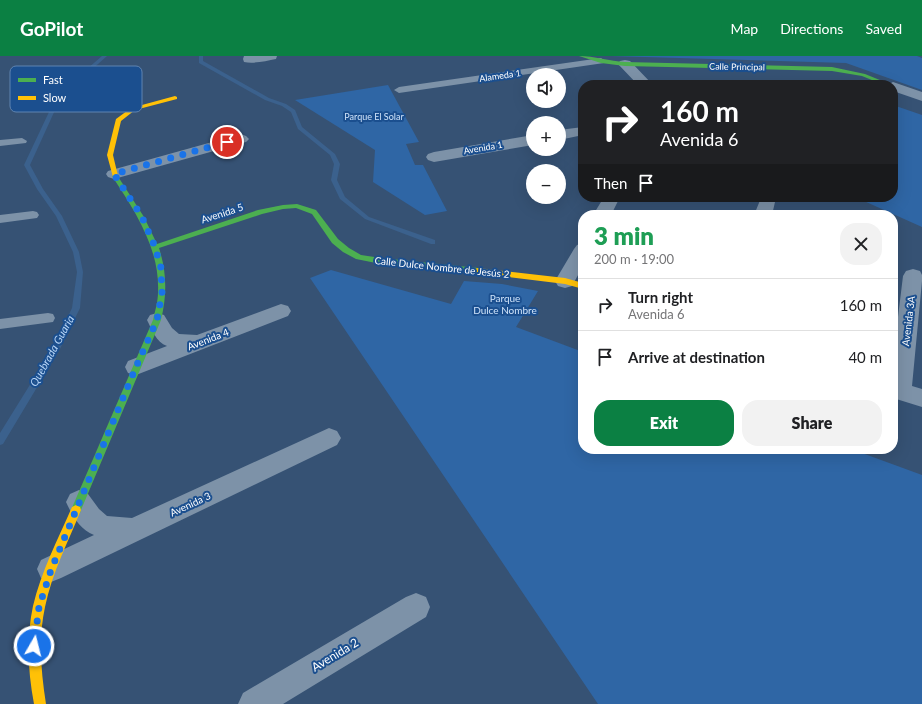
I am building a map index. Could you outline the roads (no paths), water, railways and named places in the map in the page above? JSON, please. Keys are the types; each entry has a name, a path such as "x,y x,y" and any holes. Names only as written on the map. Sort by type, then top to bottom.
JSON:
{"street":[{"path":"249,59 271,56"},
{"name":"Calle Principal","path":"582,56 601,61 625,64 832,69 863,75 876,80"},
{"path":"625,64 641,80"},
{"path":"898,88 922,97"},
{"path":"142,107 175,98"},
{"path":"40,704 35,677 34,646 39,607 51,570 157,320 162,293 161,268 155,247 142,217 114,174 110,155 118,120 129,112"},
{"path":"566,134 578,132"},
{"path":"114,174 241,138"},
{"name":"Avenida 1","path":"434,157 526,141"},
{"name":"Avenida 5","path":"155,247 271,209 297,206"},
{"name":"Calle Dulce Nombre de Jesús 2","path":"297,206 314,212 335,241 346,250 359,257 380,261 463,268 574,283"},
{"path":"574,283 578,268"},
{"name":"Avenida 3A","path":"898,377 913,276"},
{"name":"Avenida 4","path":"136,367 281,311"},
{"path":"157,320 164,334 170,339 180,342 198,343"},
{"path":"898,391 922,398"},
{"name":"Avenida 3","path":"51,570 329,438"},
{"path":"79,502 89,519 98,526 112,530 134,530"},
{"name":"Avenida 2","path":"254,704 416,607"}],"lane":[{"name":"Alameda 1","path":"399,90 601,61"},
{"path":"0,143 22,141"},
{"path":"0,219 33,215"},
{"path":"0,324 48,318"}],"waterway":[{"name":"Quebrada Guaria","path":"94,66 105,56"},
{"path":"201,56 201,62 267,99 284,105 293,111 300,128 332,154 337,164 334,180 342,198 367,218 433,242"},
{"name":"Quebrada Guaria","path":"0,441 57,347 76,308 80,272 76,252 59,216 40,189 27,165 52,112"}],"park label":[{"name":"Parque El Solar","path":"374,117"},
{"name":"Parque Dulce Nombre","path":"505,304"}]}
